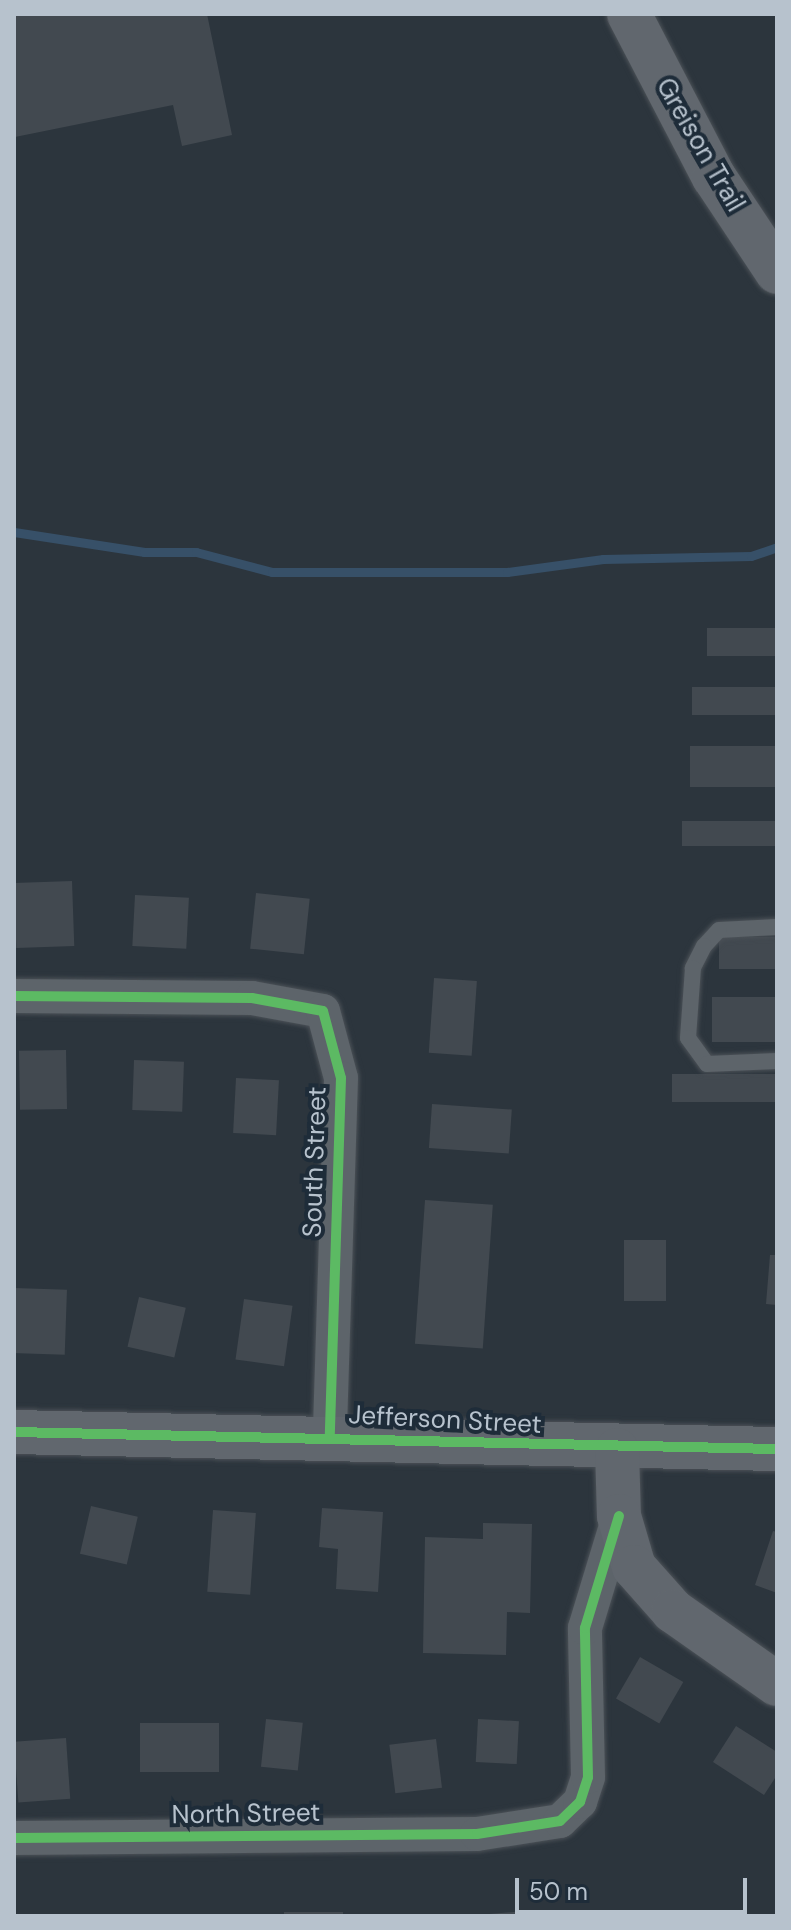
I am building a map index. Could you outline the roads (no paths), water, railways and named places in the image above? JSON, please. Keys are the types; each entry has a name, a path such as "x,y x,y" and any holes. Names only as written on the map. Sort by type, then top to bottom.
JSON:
{"street":[{"name":"Greison Trail","path":"629,14 714,177 777,272"},
{"name":"South Street","path":"14,996 252,998 323,1011 341,1078 330,1436"},
{"name":"Jefferson Street","path":"14,1432 330,1436 617,1450 777,1449"},
{"path":"617,1450 619,1516 634,1567 673,1611 777,1684"},
{"name":"North Street","path":"14,1838 477,1834 560,1821 580,1802 588,1777 585,1628 619,1516"}],"lane":[{"path":"777,927 719,930 704,946 693,968 688,1038 707,1064 777,1061"}],"waterway":[{"path":"14,532 144,552 196,552 272,572 507,572 603,559 751,556 777,547"}]}
